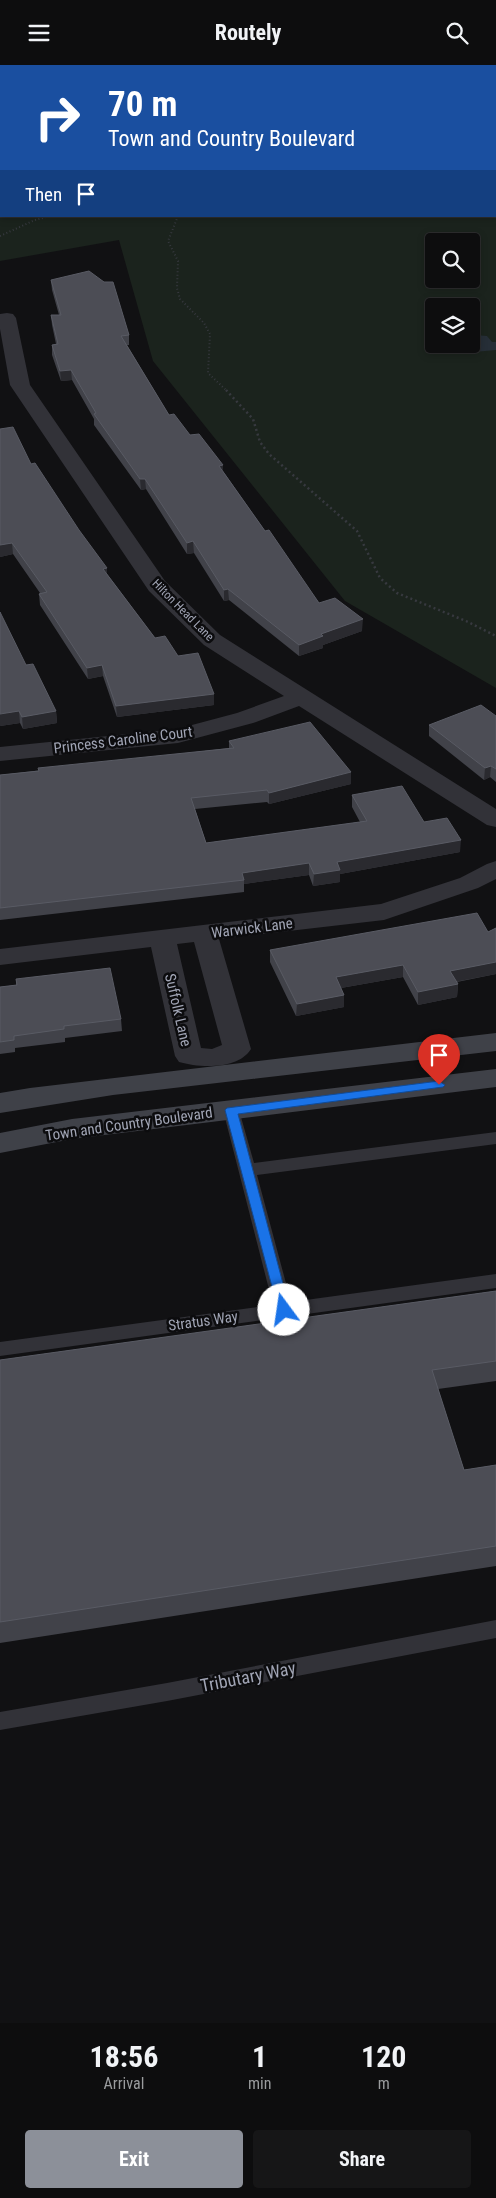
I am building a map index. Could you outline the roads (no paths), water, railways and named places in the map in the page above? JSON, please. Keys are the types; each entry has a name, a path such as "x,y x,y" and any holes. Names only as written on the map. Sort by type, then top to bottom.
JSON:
{"main road":[{"path":"0,1103 30,1097 156,1082 218,1067 496,1042"},
{"name":"Town and Country Boulevard","path":"0,1143 72,1129 496,1078"},
{"path":"156,1082 165,1119"}],"street":[{"name":"Hilton Head Lane","path":"3,318 20,385 157,586 212,641 496,820"},
{"name":"Princess Caroline Court","path":"0,754 178,736 245,719 301,697"},
{"name":"Warwick Lane","path":"0,957 384,912 469,883 496,869"},
{"name":"Suffolk Lane","path":"162,938 189,1056 218,1067 237,1049 204,933"}],"lane":[{"path":"231,1110 284,1310"},
{"path":"248,1170 496,1138"},
{"name":"Stratus Way","path":"0,1349 496,1281"},
{"name":"Tributary Way","path":"0,1721 167,1692 496,1629"}]}
